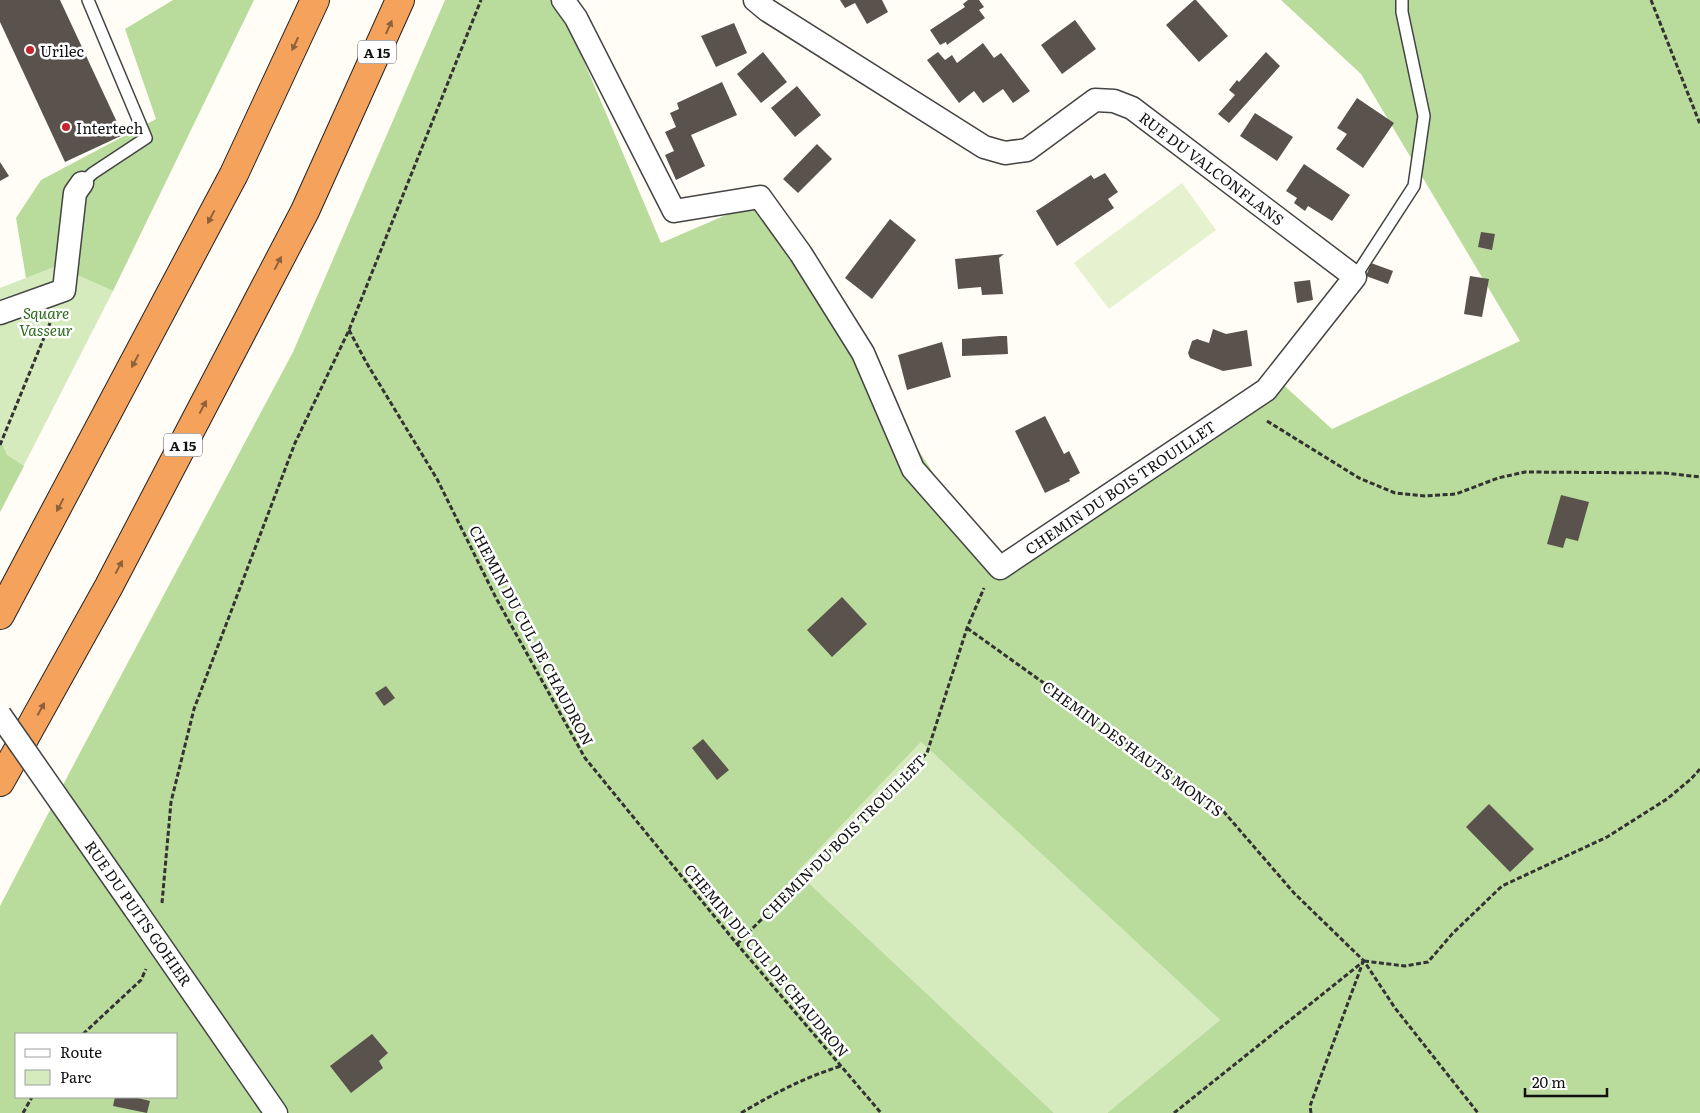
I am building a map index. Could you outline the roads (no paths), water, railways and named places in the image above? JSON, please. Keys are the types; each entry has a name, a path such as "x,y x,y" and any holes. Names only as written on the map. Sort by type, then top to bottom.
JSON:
{"highway":[{"path":"0,615 234,174 315,0"},
{"name":"A 15","path":"0,782 109,586 305,211 400,0"}],"street":[{"name":"CHEMIN DU BOIS TROUILLET","path":"563,0 576,18 674,211 760,197 801,254 863,353 913,469 1000,568 1266,390 1355,277"},
{"name":"RUE DU VALCONFLANS","path":"755,0 767,10 984,147 1005,153 1027,150 1096,100 1114,101 1132,108 1355,277"},
{"path":"0,314 64,290 75,194 82,183"},
{"name":"RUE DU PUITS GOHIER","path":"0,715 158,940 276,1113"}],"lane":[{"path":"82,183 93,173 146,138 88,0"},
{"name":"CHEMIN DU BOIS TROUILLET","path":"1355,277 1414,186 1424,116 1402,12 1402,0"}],"place":[{"name":"Urilec","path":"30,50"},
{"name":"Intertech","path":"66,127"}],"park label":[{"name":"Square Vasseur","path":"46,320"}]}
